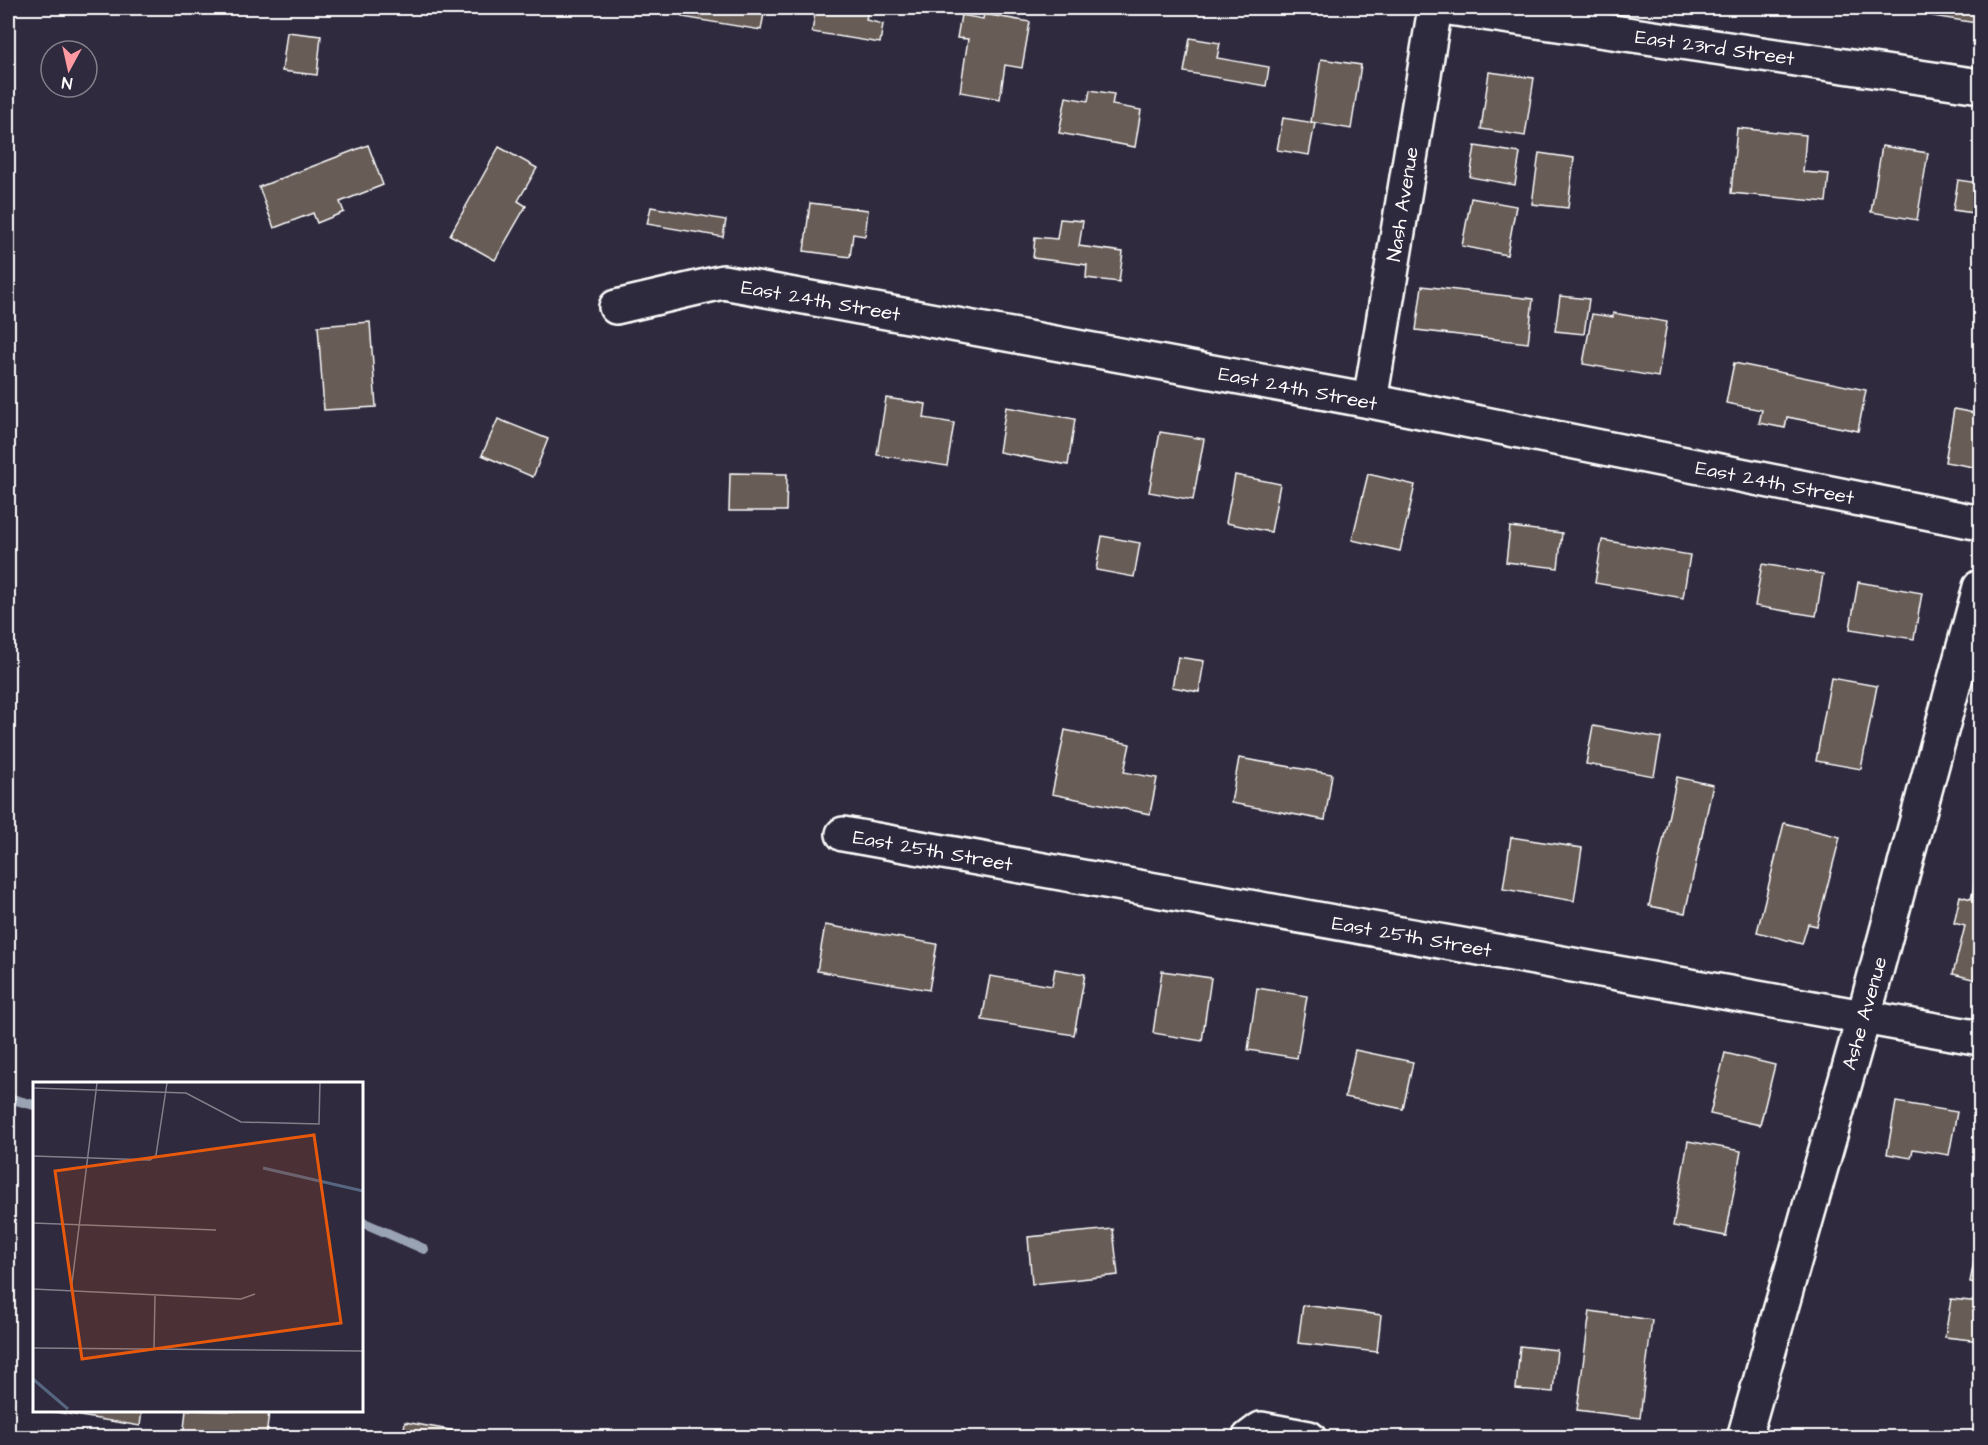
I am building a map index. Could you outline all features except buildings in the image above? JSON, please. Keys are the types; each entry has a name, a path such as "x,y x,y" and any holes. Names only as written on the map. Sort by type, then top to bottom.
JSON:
{"street":[{"name":"Nash Avenue","path":"1370,402 1435,8"},
{"name":"East 23rd Street","path":"1449,8 1980,86"},
{"name":"East 24th Street","path":"616,307 723,282 1370,402 1980,523"},
{"name":"Ashe Avenue","path":"1744,1437 1864,1016 1980,587"},
{"name":"East 25th Street","path":"843,834 1980,1038"},
{"path":"1255,1433 1309,1437"}],"waterway":[{"path":"8,1098 33,1105"},
{"path":"363,1222 424,1249"}]}
